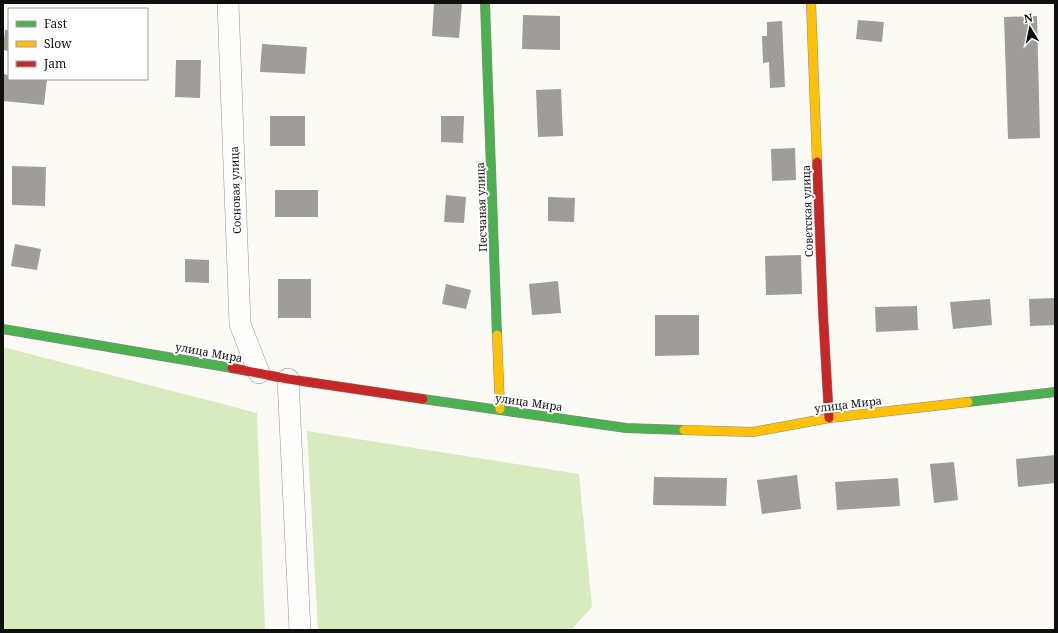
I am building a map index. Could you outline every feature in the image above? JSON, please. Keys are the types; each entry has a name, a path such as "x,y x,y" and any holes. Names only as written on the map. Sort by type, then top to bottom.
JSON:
{"street":[{"name":"Сосновая улица","path":"228,3 240,324 259,373"},
{"name":"Песчаная улица","path":"485,3 500,409"},
{"name":"Советская улица","path":"811,3 822,313 828,418"},
{"name":"улица Мира","path":"3,329 288,379 626,428 753,432 828,418 1055,392"},
{"path":"288,379 300,630"}],"green space":[{"path":"3,347 257,413 265,630 3,630"},
{"path":"307,431 579,474 592,607 571,630 318,630"}],"building":[{"path":"434,3 462,3 459,38 432,36"},
{"path":"523,15 560,16 560,50 522,49"},
{"path":"1037,16 1040,138 1008,139 1004,17"},
{"path":"858,20 884,22 882,42 856,39"},
{"path":"782,21 785,87 770,88 769,62 763,63 762,36 767,36 767,22"},
{"path":"5,30 8,30 8,51 3,50"},
{"path":"262,44 307,47 305,74 260,72"},
{"path":"176,60 201,60 200,98 175,97"},
{"path":"3,74 8,75 8,80 47,80 44,105 3,101"},
{"path":"561,89 563,136 538,137 536,90"},
{"path":"270,116 305,116 305,146 270,146"},
{"path":"441,116 464,116 463,143 441,142"},
{"path":"795,148 796,180 772,181 771,149"},
{"path":"12,166 46,167 45,206 12,205"},
{"path":"275,190 318,190 318,217 275,217"},
{"path":"446,195 466,197 464,223 444,222"},
{"path":"548,197 575,198 574,222 548,221"},
{"path":"15,244 41,249 37,270 11,266"},
{"path":"801,255 802,294 766,295 765,256"},
{"path":"185,259 209,260 209,283 185,282"},
{"path":"278,279 311,279 311,318 278,318"},
{"path":"558,281 561,313 532,315 529,284"},
{"path":"446,284 471,290 466,309 442,304"},
{"path":"1055,298 1055,325 1030,326 1029,299"},
{"path":"990,299 992,325 953,329 950,302"},
{"path":"917,306 918,330 876,332 875,307"},
{"path":"655,315 699,315 699,355 655,356"},
{"path":"1055,455 1055,483 1018,487 1016,459"},
{"path":"954,462 958,500 934,503 930,464"},
{"path":"797,475 801,509 762,514 757,480"},
{"path":"654,477 727,478 726,506 653,505"},
{"path":"898,478 900,506 837,510 835,482"}],"traffic: fast":[{"path":"485,3 497,335"},
{"path":"3,329 232,368"},
{"path":"968,402 1055,392"},
{"path":"423,399 626,428 684,430"}],"traffic: slow":[{"path":"811,3 817,162"},
{"path":"497,335 500,409"},
{"path":"684,430 753,432 829,418 968,402"}],"traffic: jam":[{"path":"817,162 829,418"},
{"path":"232,368 288,379 423,399"}]}
